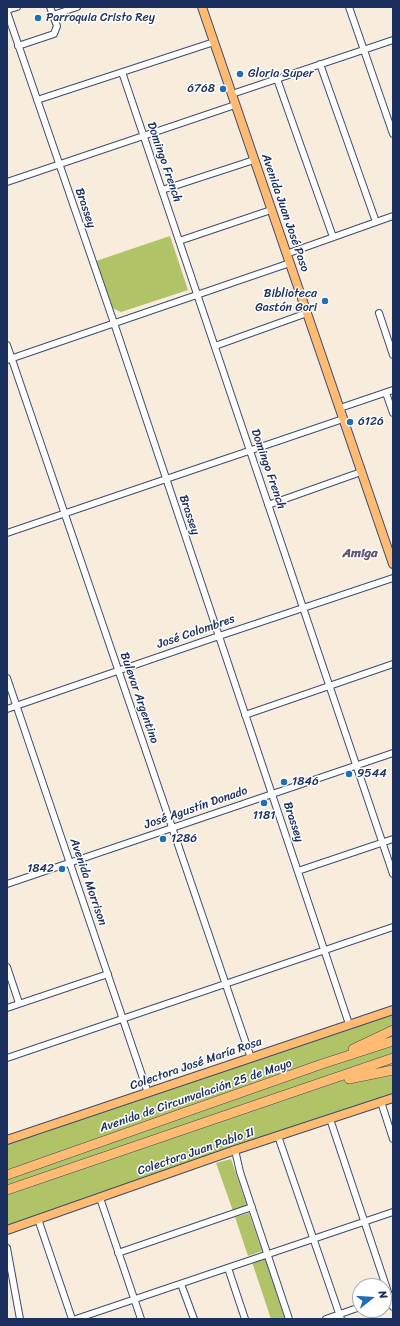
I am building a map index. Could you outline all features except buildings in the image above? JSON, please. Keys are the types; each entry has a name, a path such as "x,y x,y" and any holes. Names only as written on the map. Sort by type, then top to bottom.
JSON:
{"highway":[{"path":"322,1064 393,1030"},
{"name":"Avenida de Circunvalación 25 de Mayo","path":"7,1175 322,1064 393,1041"},
{"path":"7,1190 393,1058"},
{"path":"299,1090 393,1070"}],"main road":[{"name":"Avenida Juan José Paso","path":"202,7 393,564"},
{"name":"Colectora José María Rosa","path":"7,1140 393,1010"},
{"name":"Colectora Juan Pablo II","path":"7,1230 235,1150 393,1098"}],"street":[{"path":"7,11 17,7"},
{"path":"18,46 54,34 57,26 50,7"},
{"path":"53,15 77,7"},
{"path":"357,7 349,8 393,134"},
{"name":"Brassey","path":"7,11 10,29 18,46 114,323 218,636 350,1024"},
{"path":"232,94 393,40"},
{"path":"37,100 214,42"},
{"path":"320,64 376,222"},
{"name":"Domingo French","path":"122,72 393,874"},
{"path":"277,78 333,237"},
{"path":"7,182 235,105"},
{"path":"162,190 254,160"},
{"path":"179,241 271,210"},
{"path":"286,254 393,216"},
{"path":"9,359 290,263"},
{"path":"215,346 307,313"},
{"path":"379,313 393,355"},
{"name":"Bulevar Argentino","path":"7,345 9,359 65,514 251,1058"},
{"path":"340,408 393,390"},
{"path":"386,392 393,413"},
{"path":"7,533 343,419"},
{"path":"268,505 361,472"},
{"name":"José Colombres","path":"7,709 303,607 393,578"},
{"path":"245,715 393,664"},
{"name":"Avenida Morrison","path":"7,678 148,1093"},
{"name":"José Agustín Donado","path":"7,884 393,753"},
{"path":"298,871 393,839"},
{"path":"7,1058 393,927"},
{"path":"7,967 19,1004"},
{"path":"7,1008 108,974"},
{"path":"381,1102 393,1138"},
{"path":"330,1119 382,1278"},
{"path":"278,1136 340,1317"},
{"path":"235,1150 240,1172 290,1319"},
{"path":"100,1198 141,1319"},
{"path":"118,1253 252,1207"},
{"path":"76,1319 393,1212"},
{"path":"38,1219 72,1319"},
{"path":"7,1248 20,1319"},
{"path":"228,1268 245,1319"},
{"path":"181,1284 194,1319"},
{"path":"326,1319 340,1317 352,1312"}],"green space":[{"path":"170,236 188,290 121,312 112,308 96,261"},
{"path":"393,1010 393,1098 7,1230 7,1140"},
{"path":"231,1159 247,1206 233,1211 216,1163"},
{"path":"249,1213 262,1251 248,1256 235,1217"},
{"path":"265,1258 285,1319 271,1319 252,1262"}],"place":[{"name":"Parroquia Cristo Rey","path":"38,18"},
{"name":"Gloria Super","path":"240,74"},
{"name":"6768","path":"223,89"},
{"name":"Biblioteca Gastón Gori","path":"325,301"},
{"name":"6126","path":"350,422"},
{"name":"9544","path":"349,774"},
{"name":"1846","path":"284,782"},
{"name":"1181","path":"264,803"},
{"name":"1286","path":"163,839"},
{"name":"1842","path":"62,869"}],"district":[{"name":"Amiga","path":"360,554"}]}
